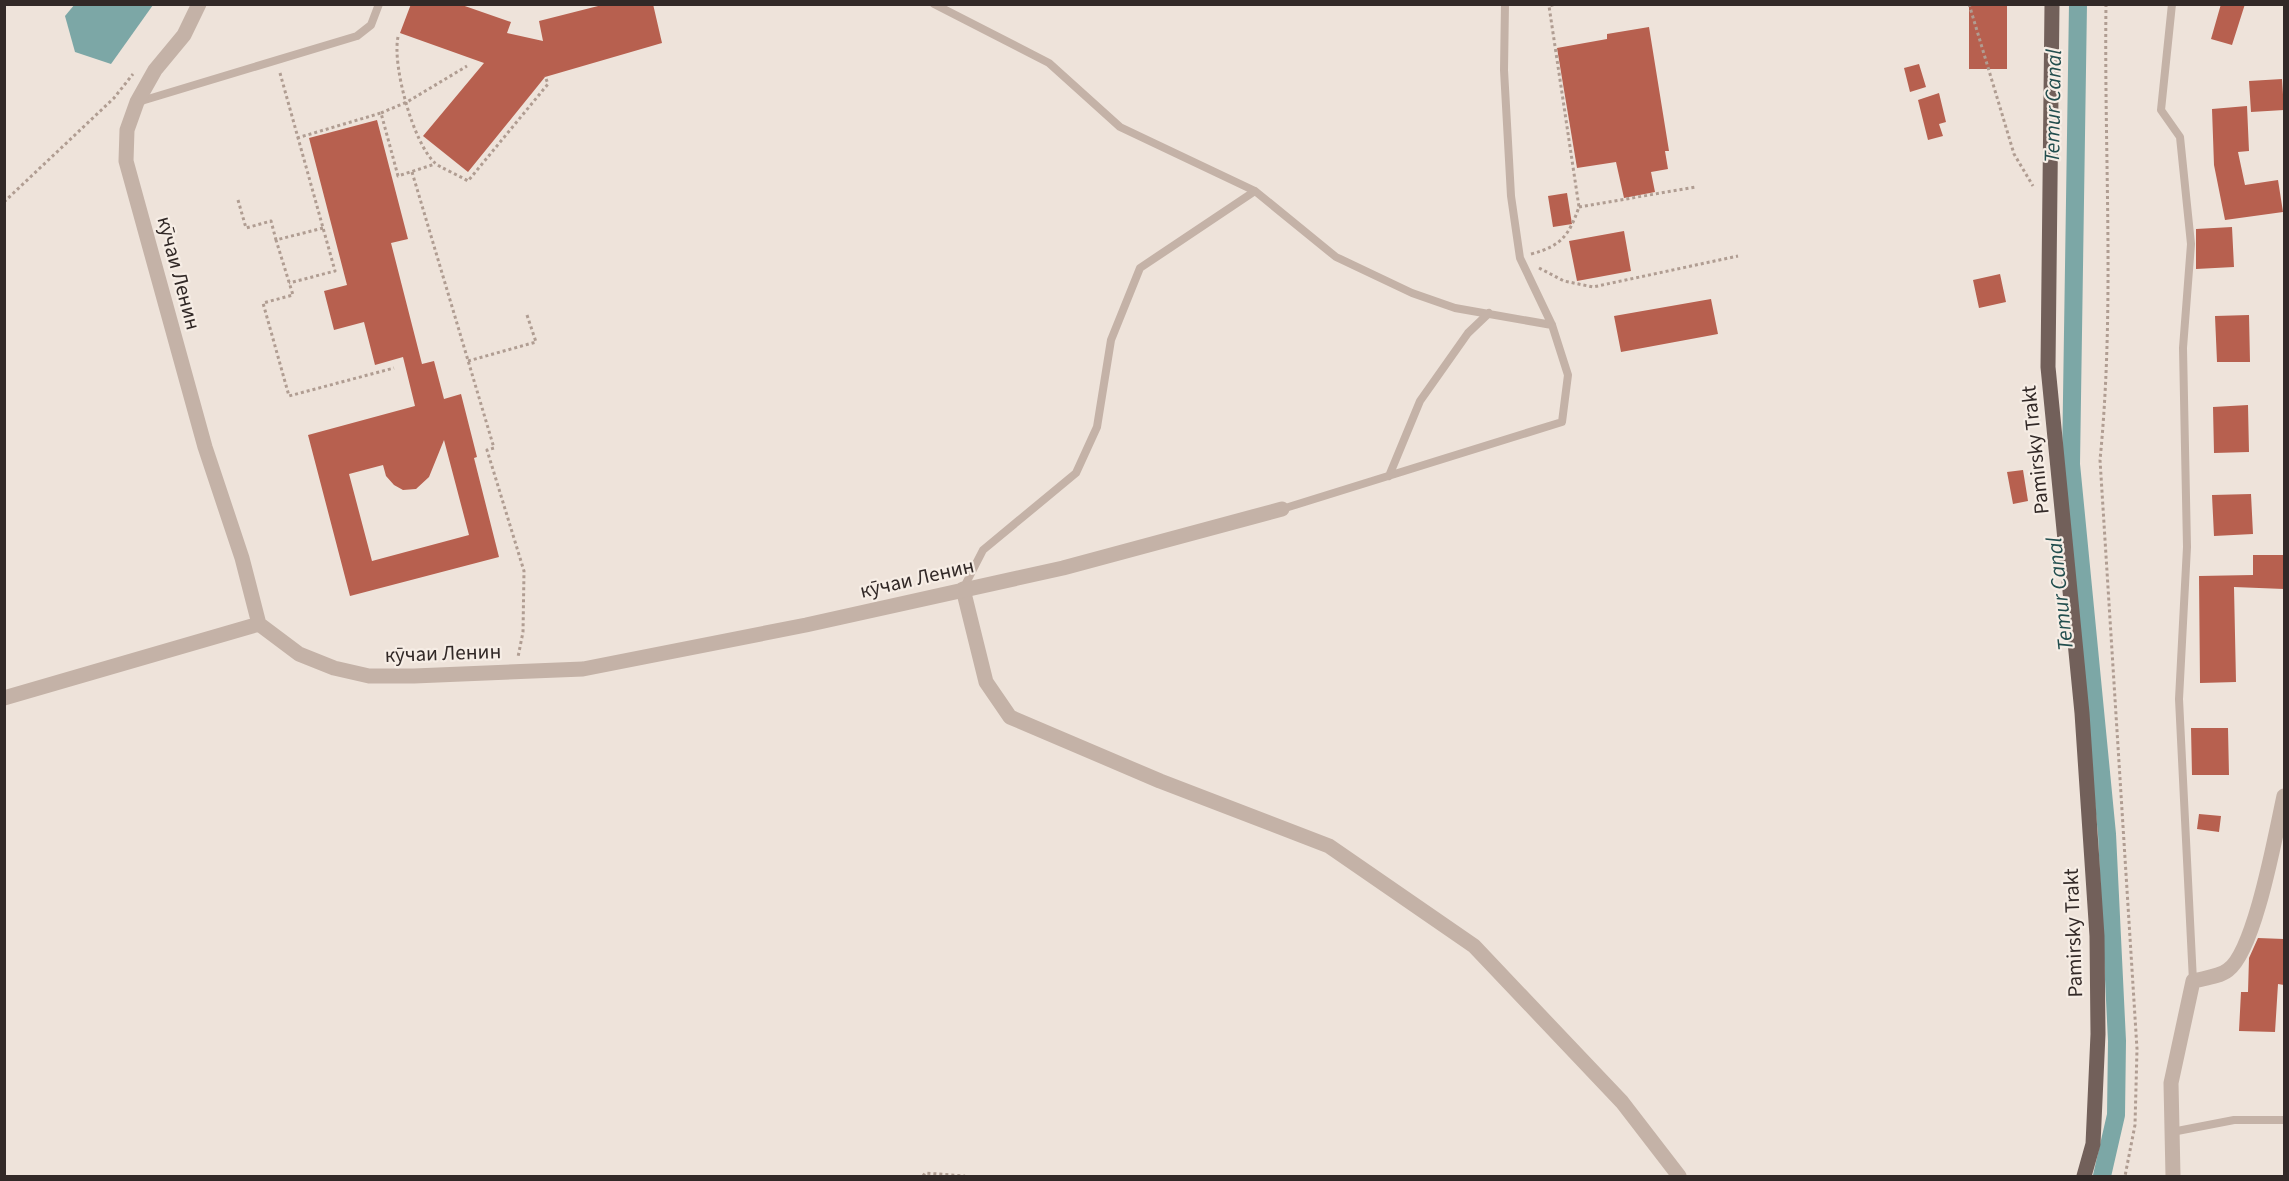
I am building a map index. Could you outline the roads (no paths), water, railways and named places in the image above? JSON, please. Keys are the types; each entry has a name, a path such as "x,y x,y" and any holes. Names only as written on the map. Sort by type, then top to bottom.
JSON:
{"main road":[{"name":"Pamirsky Trakt","path":"2052,4 2048,367 2082,713 2097,936 2098,1034 2093,1144 2084,1176"}],"street":[{"name":"кӯчаи Ленин","path":"199,4 184,35 155,70 137,102 127,130 126,161 205,447 242,558 259,624 299,654 334,668 369,676 583,669 806,625 1063,568 1282,509"},
{"path":"963,589 986,682 1010,717 1160,781 1329,846 1474,946 1622,1102 1679,1176"},
{"path":"4,698 259,624"},
{"path":"2173,1176 2171,1083 2193,981 2229,970 2241,951 2251,929 2284,796"}],"lane":[{"path":"137,102 357,36 371,25 380,4"},
{"path":"934,4 1049,63 1120,127 1255,190 1336,257 1412,293 1455,308 1552,325"},
{"path":"1282,509 1562,422 1568,375 1552,325 1520,258 1511,196 1504,70 1505,4"},
{"path":"2172,4 2161,110 2180,137 2191,244 2183,348 2187,547 2179,699 2193,981"},
{"path":"963,589 983,550 1076,473 1097,427 1111,340 1140,268 1255,190"},
{"path":"1389,476 1420,401 1468,333 1489,313"},
{"path":"2172,1132 2234,1120 2284,1120"}],"water":[{"path":"75,4 153,5 111,64 75,52 65,16"}],"waterway":[{"name":"Temur Canal","path":"2078,4 2071,464 2107,834 2117,1041 2116,1115 2102,1176"}]}
